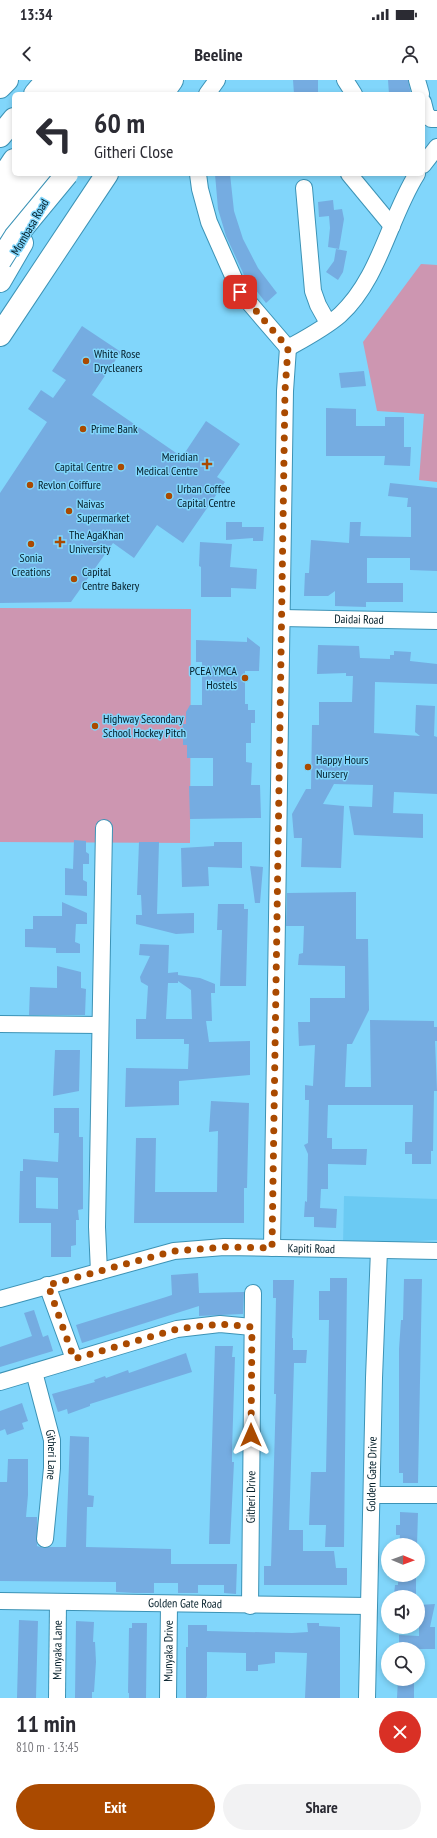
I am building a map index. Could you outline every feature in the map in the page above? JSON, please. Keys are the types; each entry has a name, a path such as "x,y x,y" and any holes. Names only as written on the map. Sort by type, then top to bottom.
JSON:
{"highway":[{"path":"0,87 7,80"},
{"path":"37,92 47,80"},
{"path":"61,92 70,80"},
{"path":"82,92 91,80"},
{"path":"104,92 113,80"},
{"path":"120,92 130,80"},
{"path":"141,92 152,80"},
{"path":"163,92 172,80"},
{"path":"0,136 12,121"},
{"path":"0,181 12,163"},
{"path":"0,209 22,176"},
{"path":"0,238 18,209 43,176"},
{"name":"Mombasa Road","path":"0,281 59,176"},
{"path":"0,260 15,237 65,176"},
{"path":"0,336 105,176"}],"street":[{"path":"208,92 217,80"},
{"path":"345,80 353,92"},
{"path":"417,80 420,92"},
{"path":"425,110 426,114 431,119 437,119"},
{"path":"425,162 437,147"},
{"path":"198,176 200,189 209,222 240,292 288,348 285,391 272,1248"},
{"path":"351,176 392,226"},
{"path":"288,348 340,315 354,298 369,274 416,176"},
{"path":"304,188 313,291 318,306 328,323"},
{"name":"Daidai Road","path":"282,618 437,621"},
{"path":"99,1272 97,1227 99,1025 104,828"},
{"path":"0,1024 99,1025"},
{"name":"Kapiti Road","path":"0,1298 174,1251 198,1248 437,1251"},
{"name":"Golden Gate Drive","path":"367,1698 373,1495 374,1378 379,1250"},
{"path":"48,1285 74,1359"},
{"name":"Githeri Drive","path":"250,1606 253,1293"},
{"path":"0,1382 177,1329 220,1324 252,1327"},
{"name":"Githeri Lane","path":"34,1372 52,1440 52,1468 45,1539"},
{"path":"373,1495 437,1495"},
{"name":"Golden Gate Road","path":"0,1601 250,1606 369,1606"},
{"name":"Munyaka Lane","path":"57,1698 58,1602"},
{"name":"Munyaka Drive","path":"168,1698 169,1604"}],"shaded area":[{"path":"421,264 437,265 437,482 419,480 424,414 377,411 363,342"},
{"name":"Highway Secondary School Hockey Pitch","path":"0,608 191,609 190,843 0,842"},
{"path":"344,1196 437,1199 437,1240 343,1245"}],"building":[{"path":"293,80 318,80 318,92 294,92"},
{"path":"388,80 408,80 411,92 389,92"},
{"path":"215,176 230,176 234,211 243,239 258,268 277,293 266,303 244,275 226,236 218,209"},
{"path":"333,200 334,210 342,209 344,219 339,249 328,247 330,228 329,216 319,217 318,202"},
{"path":"336,249 347,251 343,272 338,280 326,272 334,261"},
{"name":"Capital Centre","path":"82,326 121,352 92,395 182,457 206,421 240,444 217,477 225,482 183,543 157,525 134,558 113,543 71,602 0,603 0,493 47,422 28,409 41,390 53,398 66,380 52,371"},
{"path":"364,371 366,386 341,388 339,373"},
{"path":"326,408 356,409 356,426 385,426 385,417 404,417 404,447 411,447 410,466 384,465 385,456 326,456"},
{"path":"390,483 437,488 437,571 410,570 410,558 367,558 367,583 403,583 403,602 366,602 366,607 335,606 335,591 328,596 304,596 305,573 309,573 311,540 349,543 350,522 361,522 360,536 411,537 411,507 407,507 408,498 388,496"},
{"path":"226,522 242,522 242,527 264,527 263,541 253,541 253,538 226,540"},
{"path":"200,542 232,544 230,567 257,569 256,589 231,588 231,597 201,597 201,567 199,566"},
{"path":"247,637 260,647 259,671 245,671 245,704 248,704 248,710 255,710 255,723 251,723 251,743 246,743 246,762 252,763 251,785 260,785 261,818 190,819 189,786 213,786 213,758 187,758 187,745 183,745 183,724 186,724 186,712 190,705 202,705 202,662 196,662 196,640 247,642"},
{"path":"318,645 359,646 360,658 390,659 390,655 394,655 394,651 411,652 410,661 437,664 437,684 375,682 374,733 420,736 415,732 416,705 435,706 434,736 437,737 437,794 394,792 393,813 423,814 423,838 354,835 349,806 372,807 373,785 334,784 323,804 344,806 341,868 301,867 302,838 294,838 292,814 306,789 311,789 312,725 319,725 319,702 352,702 353,676 346,676 346,673 317,674"},
{"path":"74,840 86,841 86,852 89,854 89,864 83,864 83,880 87,882 87,896 65,895 65,868 73,869"},
{"path":"139,842 159,842 157,914 194,913 194,933 176,934 136,924 136,915 142,915 141,895 137,895"},
{"path":"214,842 242,842 242,868 208,867 209,886 182,887 181,848 214,846"},
{"path":"250,866 263,867 260,903 255,903"},
{"path":"356,892 356,939 368,939 369,1010 352,1044 347,1044 345,1087 371,1087 370,1020 434,1021 434,1027 437,1027 437,1041 435,1041 437,1091 434,1091 433,1151 431,1151 431,1164 412,1164 412,1154 405,1154 405,1142 412,1142 413,1105 328,1105 327,1138 332,1138 332,1149 367,1149 366,1165 328,1164 328,1189 321,1189 320,1208 337,1209 336,1228 314,1227 314,1217 304,1217 305,1201 307,1202 308,1154 304,1145 308,1143 309,1100 305,1100 305,1085 313,1086 315,1045 299,1046 298,1022 310,1022 310,998 345,998 345,966 298,965 299,954 303,953 304,926 286,926 287,893"},
{"path":"62,902 87,913 87,924 76,924 75,942 80,944 80,953 56,953 56,948 25,947 25,929 33,929 33,916 62,916"},
{"path":"218,904 244,904 244,909 248,909 246,986 220,986 222,930 217,930"},
{"path":"140,944 169,945 168,973 178,972 178,975 200,978 215,984 215,993 211,993 212,1021 206,1021 209,1042 250,1041 250,1075 179,1081 179,1105 125,1107 126,1068 188,1069 189,1044 184,1044 184,1039 136,1039 136,1019 146,1019 148,986 141,982 140,977 150,956 139,955","holes":["178,981 191,990 192,1019 166,1019 168,983 178,983"]},
{"path":"57,966 81,972 81,988 86,989 85,1015 29,1015 30,987 57,988"},
{"path":"55,1050 80,1050 79,1091 53,1096"},
{"path":"211,1101 249,1103 247,1188 244,1188 244,1223 134,1223 136,1138 156,1138 155,1192 217,1192 218,1131 209,1132"},
{"path":"54,1108 79,1108 79,1137 83,1137 83,1209 78,1210 79,1220 76,1220 76,1245 71,1246 71,1257 51,1257 51,1223 19,1223 20,1171 23,1171 23,1159 58,1162 59,1133 54,1133","holes":["36,1177 58,1178 58,1209 36,1208"]},
{"path":"198,1273 199,1293 244,1292 243,1314 199,1316 199,1306 82,1343 76,1325 172,1295 171,1275"},
{"path":"330,1278 347,1278 344,1547 325,1547 326,1525 309,1525 311,1472 326,1472 329,1320 319,1320 319,1291 330,1291"},
{"path":"404,1279 422,1279 418,1483 403,1483 403,1473 399,1473 399,1349 401,1320 403,1320"},
{"path":"273,1280 294,1280 293,1350 307,1350 306,1363 294,1363 289,1530 303,1530 303,1551 334,1551 336,1568 347,1568 347,1585 264,1585 264,1566 271,1566 276,1394 274,1394 276,1298 273,1298"},
{"path":"34,1310 43,1337 48,1335 53,1351 0,1367 0,1347 32,1336 24,1313"},
{"path":"215,1346 233,1346 232,1357 235,1357 232,1450 232,1462 234,1462 230,1544 209,1544"},
{"path":"186,1353 192,1372 90,1404 90,1406 68,1414 67,1409 58,1412 52,1394 95,1382 94,1380 105,1376 106,1378 128,1370 129,1373"},
{"path":"22,1403 28,1421 22,1423 24,1429 7,1435 5,1429 0,1431 0,1411"},
{"path":"70,1436 89,1437 88,1495 94,1496 93,1507 87,1507 86,1547 171,1549 171,1564 237,1564 236,1594 224,1593 224,1585 198,1585 198,1593 178,1593 178,1583 154,1583 154,1593 134,1593 116,1592 116,1582 0,1581 0,1482 7,1482 8,1459 28,1459 28,1495 26,1517 37,1517 37,1546 44,1548 66,1547"},
{"path":"400,1512 418,1513 417,1538 400,1538 400,1535 396,1535 396,1525 400,1525"},
{"path":"398,1582 416,1582 416,1590 394,1590 395,1585 398,1585"},
{"path":"435,1604 430,1627 435,1627 435,1649 425,1649 425,1642 399,1642 399,1635 419,1636 419,1634 425,1634 425,1605"},
{"path":"19,1620 38,1621 36,1698 17,1698"},
{"path":"76,1621 94,1622 93,1642 95,1642 96,1662 94,1692 92,1692 92,1698 75,1698"},
{"path":"132,1623 147,1623 146,1698 129,1698 128,1693 129,1628 132,1628"},
{"path":"307,1623 319,1623 319,1626 340,1627 340,1698 305,1698 307,1653 275,1652 275,1663 258,1665 258,1671 246,1671 246,1653 207,1652 207,1696 206,1698 186,1698 186,1647 188,1647 188,1625 207,1625 207,1631 292,1633 308,1632"},
{"path":"398,1686 414,1686 414,1698 397,1698"}],"place":[{"name":"White Rose Drycleaners","path":"86,361"},
{"name":"Prime Bank","path":"83,429"},
{"name":"Meridian Medical Centre","path":"207,464"},
{"name":"Capital Centre","path":"121,467"},
{"name":"Revlon Coiffure","path":"30,485"},
{"name":"Urban Coffee Capital Centre","path":"169,496"},
{"name":"Naivas Supermarket","path":"69,511"},
{"name":"The AgaKhan University","path":"60,542"},
{"name":"Sonia Creations","path":"31,544"},
{"name":"Capital Centre Bakery","path":"74,579"},
{"name":"PCEA YMCA Hostels","path":"245,678"},
{"name":"Highway Secondary School Hockey Pitch","path":"95,726"},
{"name":"Happy Hours Nursery","path":"308,767"}],"route":[{"path":"240,292 288,348 285,391 272,1248 224,1247 174,1251 48,1285 74,1359 152,1335 177,1329 220,1324 252,1327 251,1435"}]}
